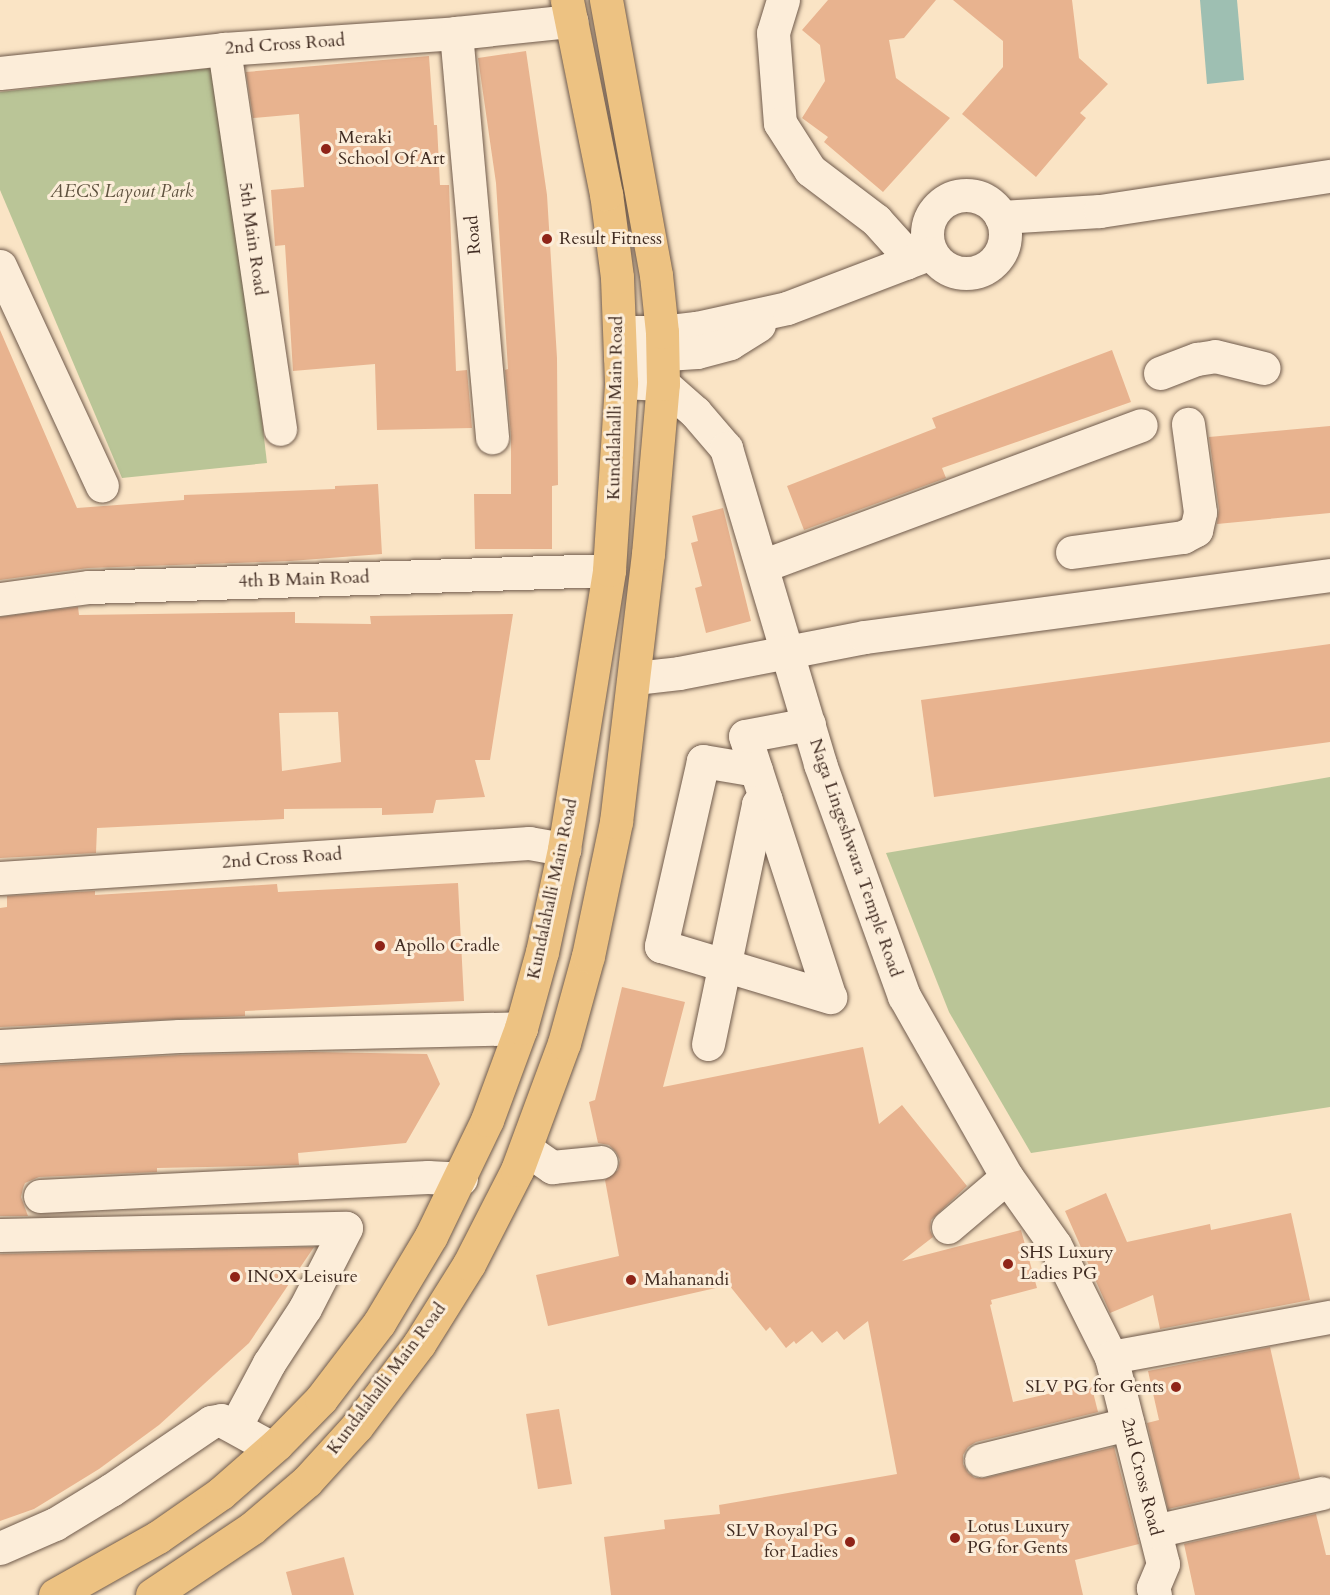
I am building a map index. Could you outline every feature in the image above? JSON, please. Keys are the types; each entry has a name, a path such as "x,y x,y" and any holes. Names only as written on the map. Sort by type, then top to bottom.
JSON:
{"main road":[{"name":"Kundalahalli Main Road","path":"152,1595 252,1528 308,1481 357,1426 419,1344 470,1264 526,1149 564,1043 588,956 616,822 635,678 662,357 656,275 606,0"},
{"name":"Kundalahalli Main Road","path":"55,1595 158,1537 221,1493 272,1448 321,1399 379,1323 431,1236 461,1179 487,1120 521,1028 542,952 564,849 609,570 620,357 617,277 606,194 569,10"}],"street":[{"path":"783,0 773,33 780,123 810,170 876,220 900,247 919,258 949,270 972,274 994,263 1005,241 1001,217 988,201 968,195 948,199 932,213 919,258"},
{"name":"2nd Cross Road","path":"0,73 224,49 456,33 569,10"},
{"name":"Road","path":"456,33 492,437"},
{"name":"5th Main Road","path":"224,49 280,429"},
{"path":"1001,217 1100,211 1330,176"},
{"path":"620,357 662,357 696,328 787,308 919,258"},
{"path":"0,266 102,486"},
{"path":"1160,373 1197,358 1215,356 1264,368"},
{"path":"620,357 662,357"},
{"name":"Naga Lingeshwara Temple Road","path":"662,357 695,412 726,448 789,652 820,764 904,996 1007,1177 1055,1245 1112,1357"},
{"path":"1072,552 1183,537 1196,530 1200,512 1188,424"},
{"path":"762,566 1141,425"},
{"name":"4th B Main Road","path":"0,599 89,587 609,570"},
{"path":"635,678 865,637 1330,575"},
{"path":"761,785 704,761 661,946 830,997 761,785 745,736 809,724"},
{"path":"708,1044 761,785"},
{"name":"2nd Cross Road","path":"0,878 529,843 564,849"},
{"path":"0,1046 179,1036 521,1028"},
{"path":"526,1149 552,1167 602,1162"},
{"path":"40,1196 428,1177 461,1179"},
{"path":"948,1227 1007,1177"},
{"path":"0,1235 346,1228 305,1308 269,1363 236,1426"},
{"path":"1112,1357 1330,1317"},
{"name":"2nd Cross Road","path":"1112,1357 1163,1564 1147,1593"},
{"path":"0,1548 55,1524 111,1490 211,1422 220,1420 236,1426 272,1448"},
{"path":"981,1460 1128,1424"},
{"path":"1155,1531 1322,1494"}],"green space":[{"name":"AECS Layout Park","path":"220,67 267,463 122,478 0,190 0,92"},
{"path":"1330,777 1330,1107 1031,1153 949,1012 886,853"}],"shaded area":[{"path":"1200,0 1237,0 1244,80 1207,84"}],"building":[{"path":"828,0 936,0 904,38 889,40 896,78 950,118 883,192 824,142 828,137 802,118 825,81 820,45 802,30"},
{"path":"953,0 1072,0 1079,58 1108,84 1080,113 1086,118 1036,177 962,114 1003,67 1003,41"},
{"path":"526,51 547,195 557,358 558,485 552,486 552,549 475,549 474,494 511,494 511,435 505,370 508,369 496,183 478,58"},
{"path":"429,56 434,125 437,125 440,185 449,185 456,371 467,370 472,428 377,430 375,364 293,371 285,245 275,246 271,190 304,187 299,114 253,118 246,72"},
{"path":"0,330 77,508 184,500 184,495 335,489 335,486 378,484 382,554 290,561 88,568 0,580"},
{"path":"1112,350 1131,402 942,468 946,478 804,530 787,486 936,428 932,418"},
{"path":"1330,426 1330,513 1217,524 1219,509 1209,437"},
{"path":"723,508 751,621 706,633 695,588 702,586 691,543 698,541 692,516"},
{"path":"78,607 79,615 295,612 295,623 371,624 370,616 513,614 490,760 475,760 485,797 436,800 433,813 382,815 382,808 284,809 284,819 97,828 96,853 0,858 0,617","holes":["338,712 341,762 282,771 279,713"]},
{"path":"1330,644 1330,742 934,797 921,700"},
{"path":"458,883 464,1001 245,1011 245,1016 0,1027 0,908 7,907 7,896 95,891 95,895 277,884 278,892"},
{"path":"622,987 685,1002 663,1087 863,1047 879,1124 902,1105 967,1186 931,1220 930,1230 933,1237 902,1261 1021,1230 1037,1288 991,1300 990,1305 1013,1402 1091,1384 1098,1412 976,1442 968,1447 963,1455 963,1464 968,1473 975,1478 985,1478 1114,1447 1139,1544 1075,1560 1083,1595 611,1595 604,1537 665,1529 664,1520 720,1514 719,1505 897,1474 868,1321 844,1340 837,1331 822,1343 812,1331 796,1344 794,1341 786,1348 770,1327 766,1331 729,1285 548,1326 536,1275 619,1256 605,1180 618,1170 620,1160 609,1145 598,1143 589,1102 595,1100"},
{"path":"313,1052 427,1054 440,1084 406,1143 298,1153 299,1165 157,1168 157,1172 39,1177 25,1183 23,1188 21,1197 28,1216 0,1216 0,1065 180,1055"},
{"path":"1106,1193 1127,1242 1210,1224 1211,1230 1291,1213 1310,1300 1160,1329 1153,1295 1110,1313 1065,1211"},
{"path":"314,1247 249,1343 159,1425 99,1469 34,1509 0,1521 0,1254"},
{"path":"1270,1347 1300,1479 1168,1509 1147,1423 1159,1420 1148,1371"},
{"path":"559,1409 572,1484 538,1489 526,1414"},
{"path":"1316,1514 1326,1555 1330,1555 1330,1595 1195,1595 1184,1544"},
{"path":"344,1557 354,1595 292,1595 286,1572"}],"place":[{"name":"Meraki School Of Art","path":"326,149"},
{"name":"Result Fitness","path":"547,239"},
{"name":"Apollo Cradle","path":"380,946"},
{"name":"SHS Luxury Ladies PG","path":"1008,1264"},
{"name":"INOX Leisure","path":"235,1277"},
{"name":"Mahanandi","path":"631,1280"},
{"name":"SLV PG for Gents","path":"1176,1387"},
{"name":"Lotus Luxury PG for Gents","path":"955,1538"},
{"name":"SLV Royal PG for Ladies","path":"850,1542"}]}
